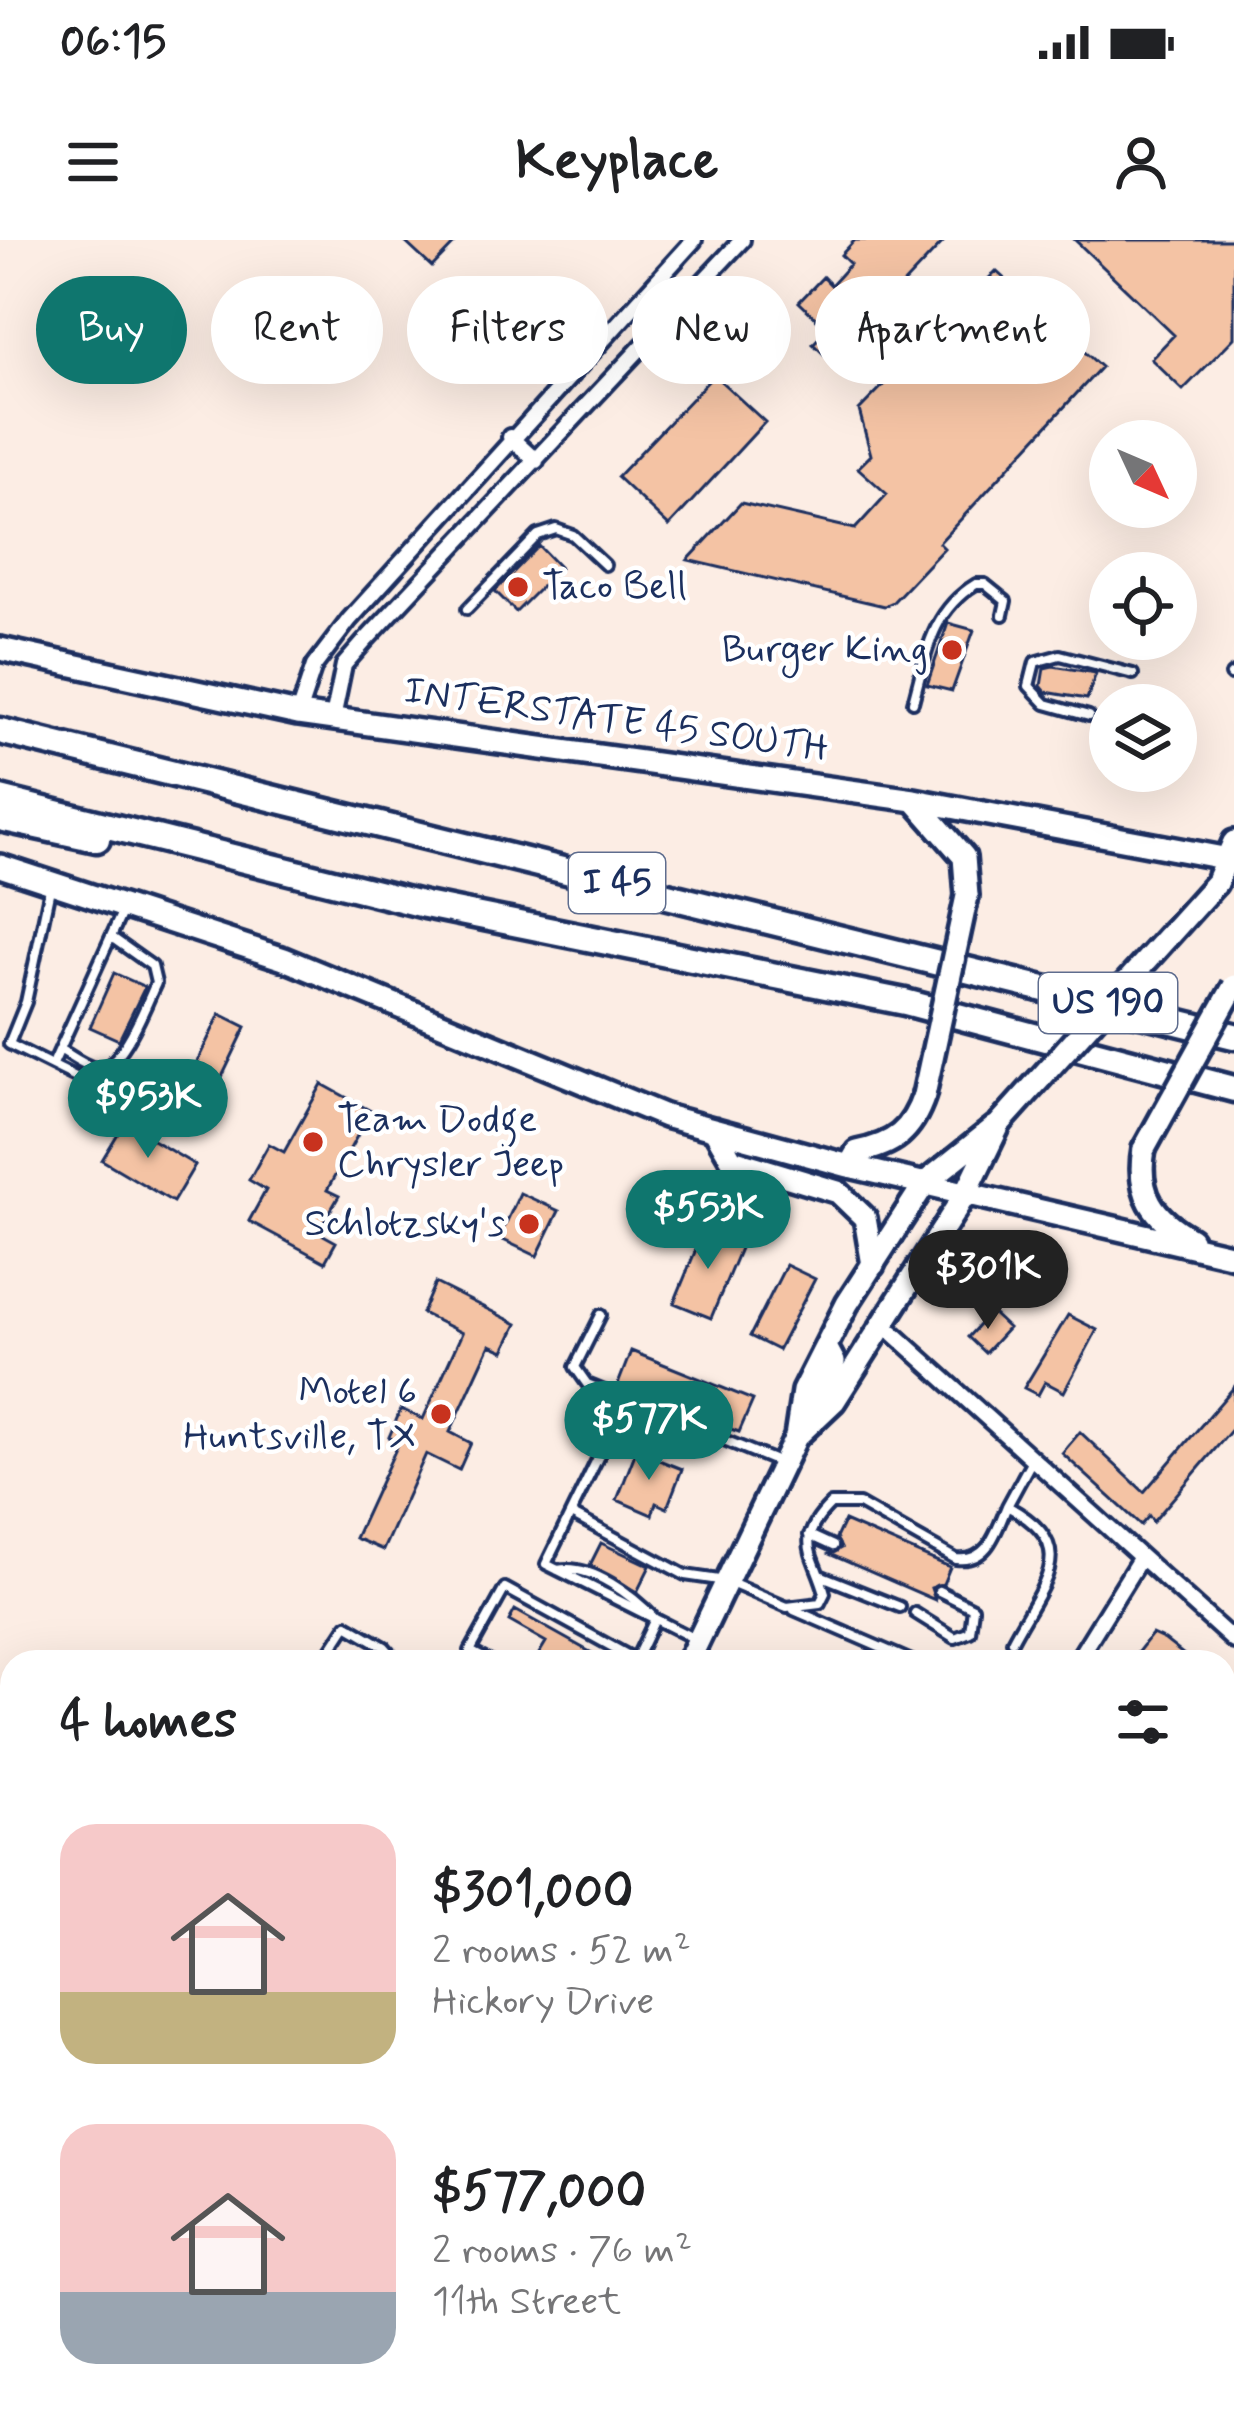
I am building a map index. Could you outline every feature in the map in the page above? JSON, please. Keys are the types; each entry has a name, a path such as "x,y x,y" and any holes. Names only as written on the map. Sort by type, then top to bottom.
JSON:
{"highway":[{"name":"I 45","path":"0,731 1234,1036"},
{"name":"I 45","path":"0,799 371,892 905,1002 1234,1089"},
{"path":"0,818 371,892"}],"main road":[{"name":"INTERSTATE 45 SOUTH","path":"0,649 298,714 914,800 1228,864"},
{"path":"850,1166 857,1152 884,1147 916,1119 967,896 964,857 914,800"},
{"name":"US 190","path":"694,1650 796,1437 802,1401 826,1347 925,1183 1000,1124 1228,864"},
{"path":"0,866 125,903 284,959 577,1082 714,1129 850,1166 1234,1256"},
{"path":"1208,1248 1173,1229 1143,1195 1139,1174 1144,1149 1234,986"},
{"path":"966,1193 1000,1124"},
{"path":"714,1129 731,1160 838,1192 860,1210 872,1265"},
{"name":"US 190","path":"796,1437 835,1401 966,1193"},
{"path":"796,1437 835,1362 826,1347"}],"street":[{"path":"298,714 314,666 337,635 510,436 694,240"},
{"path":"333,718 344,664 737,242"},
{"path":"510,436 536,461"},
{"path":"881,1322 1234,1641"},
{"path":"1084,1650 1142,1557"}],"lane":[{"path":"467,609 538,535 556,529 573,536 605,565"},
{"path":"914,702 933,628 964,591 976,584 994,590 1006,601 1003,615"},
{"path":"1089,716 1046,704 1032,694 1028,677 1035,662 1060,656 1133,674"},
{"path":"52,880 26,1002 9,1044 96,1088"},
{"path":"53,1064 114,939 125,903"},
{"path":"60,1049 96,1068 110,1065 121,1053 156,983 152,966 114,939"},
{"path":"602,1315 575,1367 587,1384 783,1465"},
{"path":"612,1430 546,1564 698,1641"},
{"path":"787,1607 820,1603 825,1593 807,1556 809,1535 819,1516 842,1501 859,1504 956,1559 970,1561 983,1555 1033,1459"},
{"path":"1006,1506 1031,1519 1053,1545 1054,1563 1012,1641"},
{"path":"571,1514 685,1575 726,1581 886,1650"},
{"path":"809,1535 833,1546"},
{"path":"820,1576 900,1607"},
{"path":"471,1650 505,1588 617,1650"},
{"path":"915,1613 955,1639 970,1632 973,1608 939,1591"},
{"path":"642,1650 655,1619"},
{"path":"330,1650 347,1625 388,1650"}],"building":[{"path":"403,240 458,240 432,267"},
{"path":"855,240 945,240 911,276 839,276 850,264 841,255"},
{"path":"1075,240 1234,240 1234,338 1183,390 1151,359 1174,335"},
{"path":"815,285 815,317 799,302"},
{"path":"1090,357 1101,367 1090,379"},
{"path":"705,384 724,384 765,422 669,526 617,477"},
{"path":"885,384 1085,384 939,543 944,548 884,606 688,560 741,503 855,529 887,494 858,468 871,455 859,410"},
{"path":"539,546 560,568 516,612 495,591"},
{"name":"Burger King","path":"948,623 974,630 952,691 927,685"},
{"path":"1044,668 1096,673 1087,699 1046,692 1041,686"},
{"path":"114,973 145,987 119,1040 90,1027"},
{"path":"220,1014 246,1027 221,1079 195,1066"},
{"path":"322,1084 371,1111 327,1190 339,1196 318,1232 336,1242 325,1262 249,1221 266,1190 249,1180 269,1144 284,1152"},
{"path":"128,1117 150,1129 146,1136 195,1165 173,1202 102,1160"},
{"name":"Schlotzsky's","path":"520,1193 559,1211 537,1256 499,1238"},
{"path":"706,1225 743,1241 711,1318 674,1303"},
{"path":"786,1265 815,1279 778,1350 750,1336"},
{"name":"Motel 6 Huntsville, TX","path":"435,1283 517,1324 504,1351 490,1345 450,1432 471,1443 459,1470 426,1454 383,1550 355,1538 399,1442 389,1437 401,1409 423,1419 462,1333 422,1313"},
{"path":"991,1312 1008,1328 985,1353 968,1337"},
{"path":"1068,1315 1097,1330 1064,1392 1045,1382 1038,1395 1024,1388"},
{"path":"631,1351 753,1400 739,1432 617,1387"},
{"path":"1234,1387 1234,1427 1153,1522 1149,1516 1141,1525 1062,1453 1080,1432 1144,1492"},
{"path":"636,1451 682,1469 667,1508 656,1503 652,1515 617,1500"},
{"path":"844,1521 950,1567 943,1584 931,1588 935,1600 829,1554 841,1548 836,1538"},
{"path":"601,1543 650,1566 637,1592 590,1565"},
{"path":"515,1610 587,1650 541,1650 546,1642 509,1621"},
{"path":"1152,1634 1178,1650 1139,1650"}],"place":[{"name":"Taco Bell","path":"518,587"},
{"name":"Burger King","path":"952,650"},
{"name":"Team Dodge Chrysler Jeep","path":"313,1142"},
{"name":"Schlotzsky's","path":"529,1224"},
{"name":"Motel 6 Huntsville, TX","path":"441,1414"}]}
